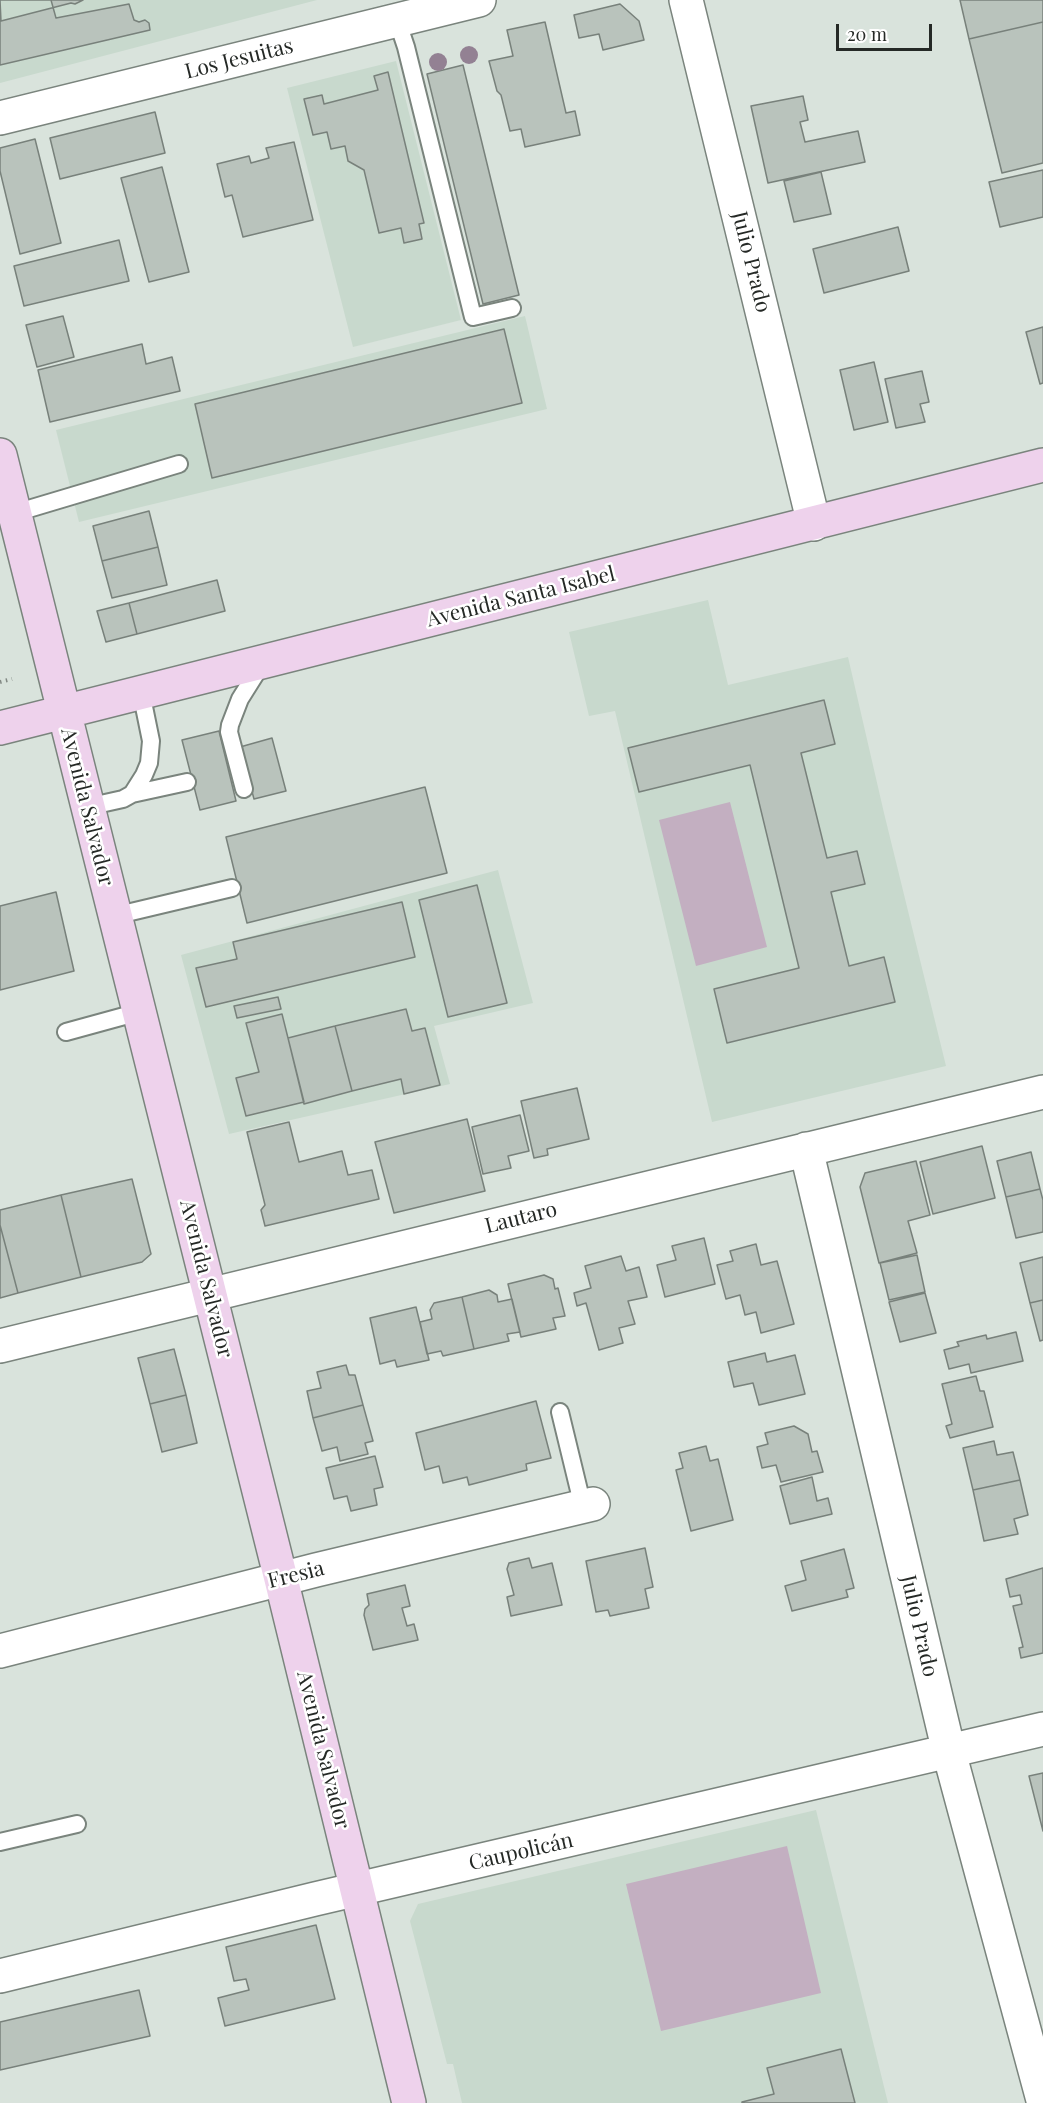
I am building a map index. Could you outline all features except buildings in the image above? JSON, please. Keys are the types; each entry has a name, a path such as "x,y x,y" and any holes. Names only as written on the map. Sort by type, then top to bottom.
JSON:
{"main road":[{"name":"Avenida Santa Isabel","path":"0,728 1043,465"},
{"name":"Avenida Salvador","path":"2,471 15,513 210,1294 409,2103"}],"street":[{"name":"Los Jesuitas","path":"0,118 478,0"},
{"name":"Julio Prado","path":"686,0 814,524"},
{"name":"Lautaro","path":"0,1346 806,1149 1040,1102"},
{"name":"Julio Prado","path":"806,1149 949,1752 1043,2100"},
{"name":"Fresia","path":"0,1651 281,1579 588,1506"},
{"name":"Caupolicán","path":"0,1976 1043,1729"}],"lane":[{"path":"397,20 406,47 472,317 512,308"},
{"path":"15,513 179,464"},
{"path":"244,789 236,771 229,732 240,699 260,670 262,662"},
{"path":"132,794 144,775 151,752 151,734 141,692"},
{"path":"87,807 123,799 132,794 188,782"},
{"path":"114,916 232,888"},
{"path":"66,1032 139,1012"},
{"path":"560,1412 588,1506"},
{"path":"0,1842 77,1824"}],"path":[{"path":"0,682 12,679"}],"shaded area":[{"path":"0,0 317,0 0,83"},
{"path":"396,61 461,320 353,347 287,88"},
{"path":"525,316 547,409 79,522 56,430"},
{"path":"708,600 728,685 848,657 946,1066 712,1122 615,711 589,716 569,632"},
{"path":"730,802 767,947 696,966 659,820"},
{"path":"498,870 533,1003 434,1026 450,1084 229,1134 181,955"},
{"path":"816,1810 888,2103 462,2103 453,2064 447,2064 410,1921 418,1904"},
{"path":"787,1846 821,1993 661,2031 626,1884"}]}
